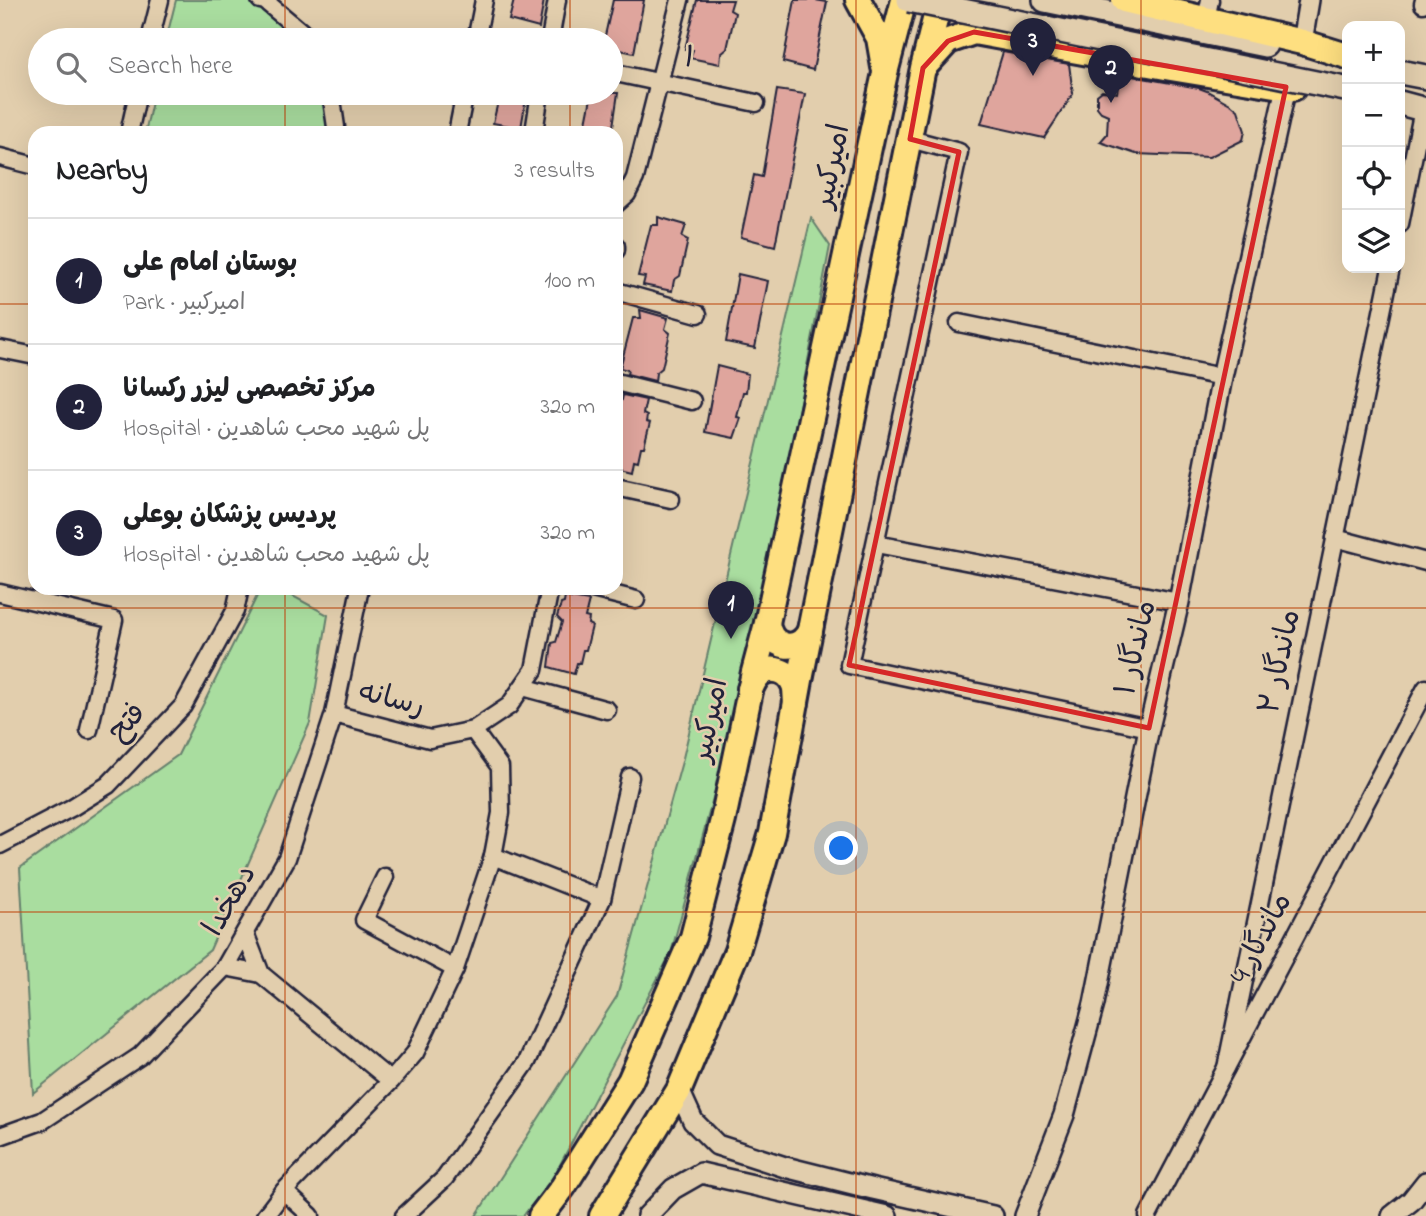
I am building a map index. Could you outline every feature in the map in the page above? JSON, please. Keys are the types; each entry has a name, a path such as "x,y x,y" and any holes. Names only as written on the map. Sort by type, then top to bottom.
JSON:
{"main road":[{"path":"858,0 879,38 885,73"},
{"path":"906,0 1342,90"},
{"name":"امیرکبیر","path":"541,1216 563,1187 630,1081 692,937 723,820 885,73 906,0"},
{"path":"602,1216 679,1090 737,951 772,833 923,68 940,0"},
{"path":"993,0 993,22 1003,37"},
{"path":"1045,0 1342,61"},
{"path":"1124,0 1208,9 1342,54"},
{"path":"923,68 948,41 974,32 1286,87 1342,91"},
{"path":"1405,73 1426,77"},
{"path":"1405,104 1425,110"},
{"path":"767,623 771,636 781,645 802,642 810,631"},
{"path":"750,689 762,672 783,672 793,682 796,703"}],"street":[{"path":"153,28 160,0"},
{"path":"260,0 265,1 297,28"},
{"path":"478,28 484,0"},
{"path":"552,28 557,0"},
{"path":"623,198 635,178 680,0"},
{"path":"1302,42 1309,0"},
{"name":"۱","path":"623,74 756,103"},
{"name":"ماندگار ۱","path":"1025,1216 1063,1115 1094,1004 1149,727 1179,602 1222,377 1286,87"},
{"path":"131,126 135,105"},
{"path":"333,105 336,126"},
{"path":"458,126 463,105"},
{"path":"535,126 538,105"},
{"path":"1403,210 1425,110"},
{"path":"910,139 958,152 849,665 1149,727"},
{"path":"0,157 28,164"},
{"name":"ماندگار ۲","path":"1226,1068 1390,273"},
{"path":"623,293 698,314"},
{"path":"959,323 1222,377"},
{"path":"0,349 28,355"},
{"path":"623,384 692,401"},
{"path":"623,489 671,499"},
{"path":"1335,538 1426,562"},
{"path":"876,544 1179,602"},
{"path":"0,593 114,620 89,730"},
{"name":"فتح","path":"0,845 71,808 108,785 183,706 235,611 238,595"},
{"name":"دهخدا","path":"0,1136 42,1121 140,1056 225,967 287,858 334,714 359,595"},
{"name":"رسانه","path":"334,714 430,739 473,730 509,706 534,670 549,595"},
{"path":"616,595 636,600"},
{"path":"523,687 607,709"},
{"name":"ماندگار 4","path":"1148,1216 1426,688"},
{"path":"265,1216 284,1191 415,1053 455,970 493,856 501,813 500,767 473,730"},
{"path":"404,1216 445,1178 527,1062 602,899 630,777"},
{"path":"493,856 602,899"},
{"path":"385,877 365,920 455,970"},
{"path":"245,933 261,974"},
{"path":"225,967 261,974 391,1081"},
{"path":"679,1090 693,1121 717,1145 785,1167 993,1216"},
{"path":"647,1216 673,1189 701,1173 877,1214 873,1189"},
{"path":"1392,1216 1411,1201 1426,1182"},
{"path":"284,1191 311,1216"}],"highlighted area":[{"path":"974,32 1286,87 1149,728 849,665 959,152 910,139 923,68 948,41"}],"green space":[{"path":"176,0 260,0 293,28 169,28"},
{"path":"151,105 331,105 331,126 147,126"},
{"path":"811,218 830,246 775,532 727,746 671,953 553,1178 523,1216 476,1216 617,996 683,758"},
{"path":"258,595 291,595 328,615 310,723 210,950 33,1093 20,868 178,755"}],"building":[{"path":"514,0 544,0 539,28 509,20"},
{"path":"613,0 644,0 634,53 623,51 623,28 607,28"},
{"path":"697,0 733,0 730,10 735,13 727,49 721,54 720,64 690,58 693,50 685,49"},
{"path":"795,0 827,2 813,70 783,62"},
{"path":"1003,52 1069,64 1073,94 1044,138 981,124"},
{"path":"1120,74 1207,91 1238,110 1245,131 1243,140 1209,157 1136,154 1100,142 1107,134 1108,115 1097,107 1097,95 1102,91 1117,93"},
{"path":"777,90 805,94 775,246 741,237 754,175 762,177"},
{"path":"497,105 525,105 521,126 493,123"},
{"path":"590,105 616,105 613,126 585,126"},
{"path":"658,217 686,225 682,237 688,240 680,276 674,280 672,291 643,285 645,277 638,276 651,225 658,225"},
{"path":"738,274 768,281 755,348 726,342"},
{"path":"640,310 668,318 665,329 670,333 662,368 656,373 655,381 627,374 628,370 623,369 623,356 633,318 641,318"},
{"path":"717,366 748,374 746,392 743,392 737,417 741,418 734,438 705,432"},
{"path":"623,395 646,400 643,414 647,416 646,422 650,423 644,447 641,447 638,461 634,460 632,471 623,469"},
{"path":"565,597 589,601 585,617 589,618 588,624 592,626 586,650 583,650 574,674 549,667 552,643 556,642 562,622 557,617"}],"place":[{"name":"پردیس پزشکان بوعلی","path":"1033,76"},
{"name":"مرکز تخصصی لیزر رکسانا","path":"1111,103"},
{"name":"بوستان امام علی","path":"731,639"}]}
